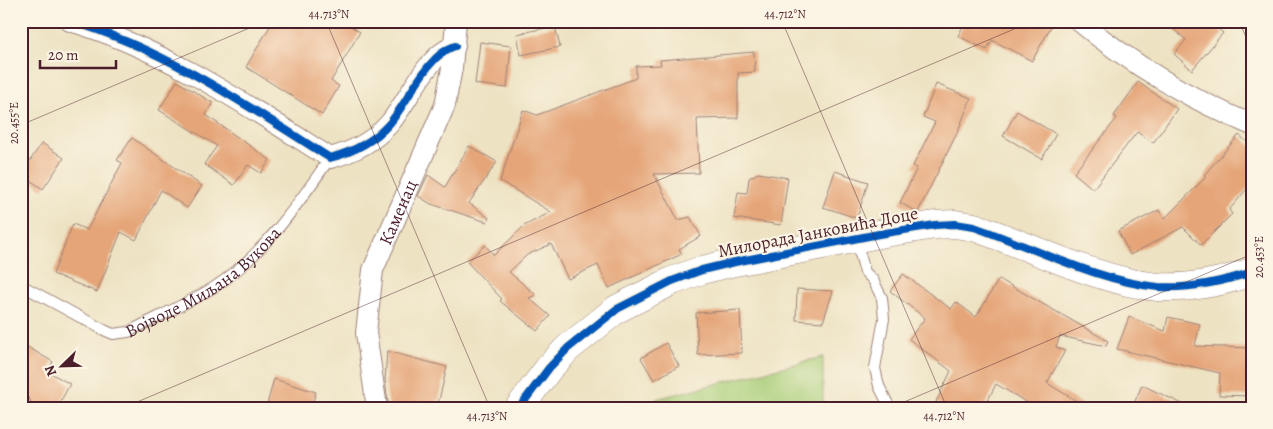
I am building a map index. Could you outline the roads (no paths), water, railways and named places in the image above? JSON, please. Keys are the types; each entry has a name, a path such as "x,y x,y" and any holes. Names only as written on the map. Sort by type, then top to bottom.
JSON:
{"street":[{"path":"70,21 140,47 259,111 330,158 348,154 366,144 388,125 441,52 455,46"},
{"name":"Каменац","path":"377,408 366,333 373,270 445,105 455,46 456,21"},
{"path":"1079,21 1110,48 1162,80 1252,125"},
{"name":"Милорада Јанковића Доце","path":"519,408 549,368 568,348 617,310 642,295 702,270 856,239 935,225 955,224 974,227 1011,239 1108,276 1157,287 1185,287 1210,283 1252,272"}],"lane":[{"name":"Војводе Миљана Вукова","path":"21,285 113,334 128,332 217,285 247,260 281,225 330,158"},
{"path":"856,239 865,272 873,280 882,298 884,318 875,368 879,386 890,408"}]}
